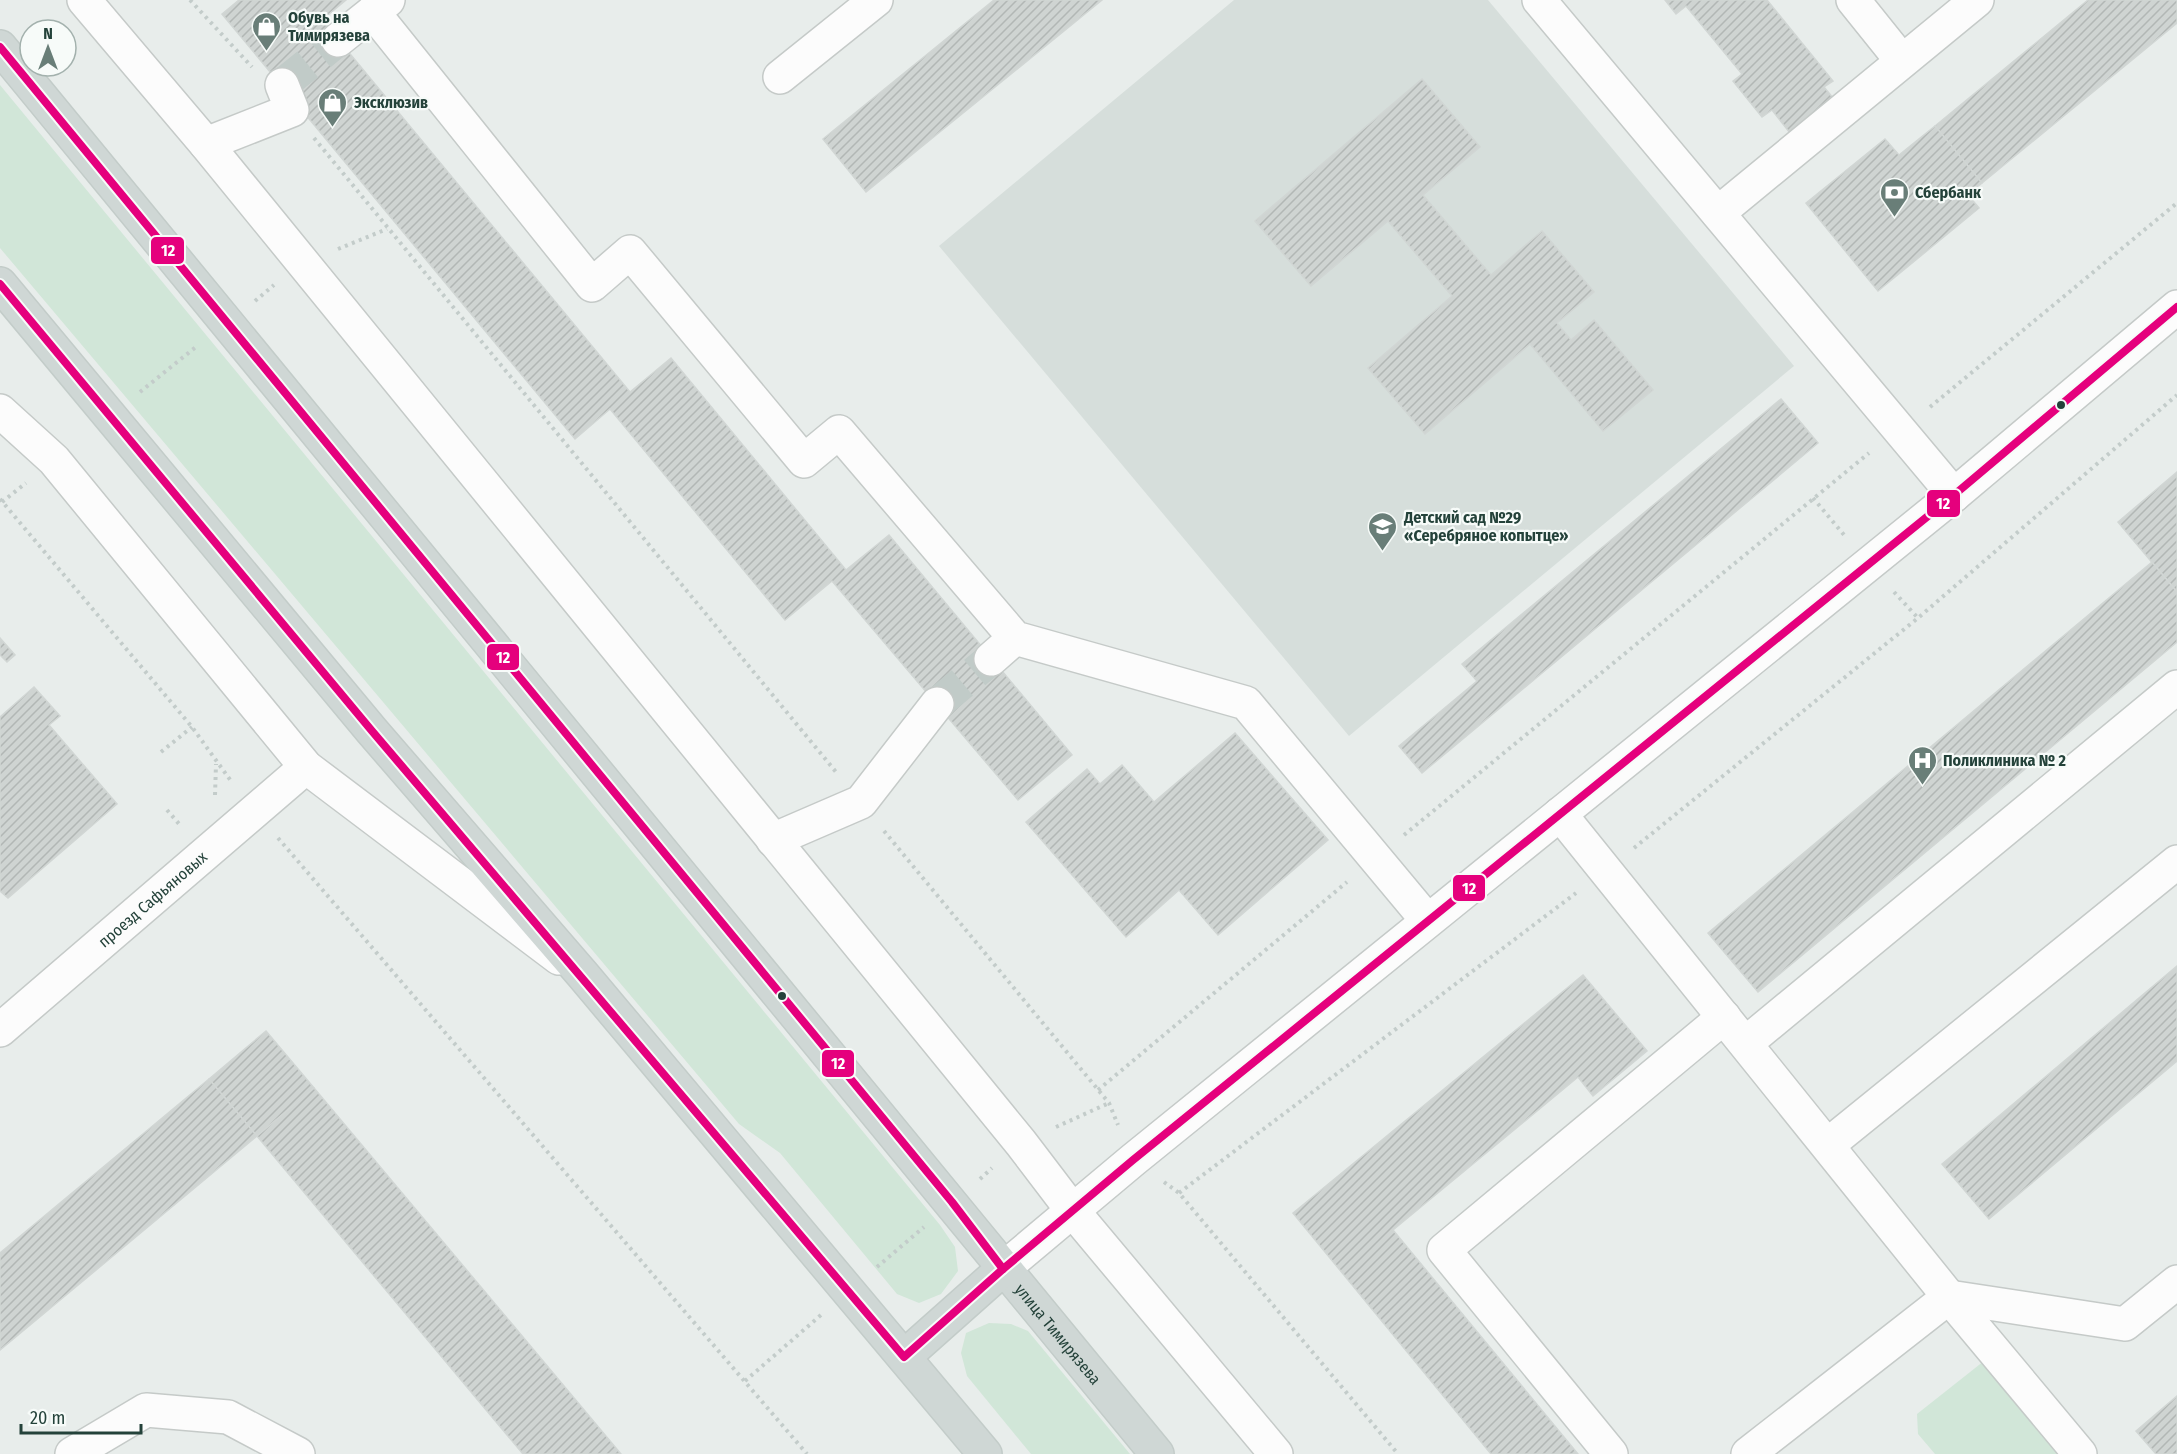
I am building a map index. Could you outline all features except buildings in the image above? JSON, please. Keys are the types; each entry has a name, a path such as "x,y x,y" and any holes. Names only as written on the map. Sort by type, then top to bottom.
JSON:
{"main road":[{"name":"улица Тимирязева","path":"0,47 1157,1454"},
{"path":"0,284 372,731 583,975 985,1454"},
{"path":"904,1357 1003,1269"}],"street":[{"path":"84,0 206,144 1021,1143 1072,1210 1276,1454"},
{"path":"780,76 876,0"},
{"path":"1539,0 1954,495"},
{"path":"1853,0 1902,61"},
{"path":"1718,213 1977,0"},
{"path":"338,40 380,6 592,285 630,252 804,461 839,432 1003,649 1246,703 1427,920"},
{"path":"206,144 287,97"},
{"path":"1003,1269 1427,920 1954,495 2176,310"},
{"path":"0,411 54,460 306,767 583,975"},
{"path":"1746,1043 2177,687"},
{"path":"773,840 861,802 937,704"},
{"name":"проезд Сафьяновых","path":"4,1020 306,767"},
{"path":"1560,814 1829,1144 1949,1297 2080,1454"},
{"path":"1829,1144 2177,862"},
{"path":"1611,1454 1444,1250 1724,1017"},
{"path":"1748,1454 1949,1297 2125,1324 2177,1282"},
{"path":"72,1454 146,1410 228,1417 298,1454"}],"path":[{"path":"190,0 253,68"},
{"path":"287,97 387,229 1109,1103 1133,1160 1179,1193 1398,1454"},
{"path":"1098,1090 1375,858 2177,203"},
{"path":"111,415 302,263 387,229"},
{"path":"1179,1193 1606,871 1918,618 2177,395"},
{"path":"54,460 1,500 192,727 255,811 807,1454"},
{"path":"160,752 192,727"},
{"path":"167,810 182,826"},
{"path":"745,1381 1021,1143 1109,1103"}],"shaded area":[{"name":"Детский сад №29 «Серебряное копытце»","path":"1234,0 1488,0 1794,366 1349,736 939,246"}],"green space":[{"path":"0,85 940,1225 955,1247 958,1271 941,1294 919,1303 897,1294 780,1153 739,1124 0,248"},
{"path":"989,1323 1011,1324 1028,1331 1130,1454 1031,1454 967,1376 961,1353 966,1333"},
{"path":"1984,1361 2076,1454 1935,1454 1918,1434 1917,1414"}],"tunnel":[{"path":"282,85 338,40"},
{"path":"937,704 991,659"}],"transit line":[{"name":"12","path":"0,47 952,1202 1003,1269"},
{"name":"12","path":"0,284 372,731 904,1357 1003,1269 1133,1160 1954,495 2177,307"}],"place":[{"name":"Обувь на Тимирязева","path":"267,52"},
{"name":"Эксклюзив","path":"333,128"},
{"name":"Сбербанк","path":"1894,218"},
{"name":"Детский сад №29 «Серебряное копытце»","path":"1383,552"},
{"name":"Поликлиника № 2","path":"1922,786"}]}
